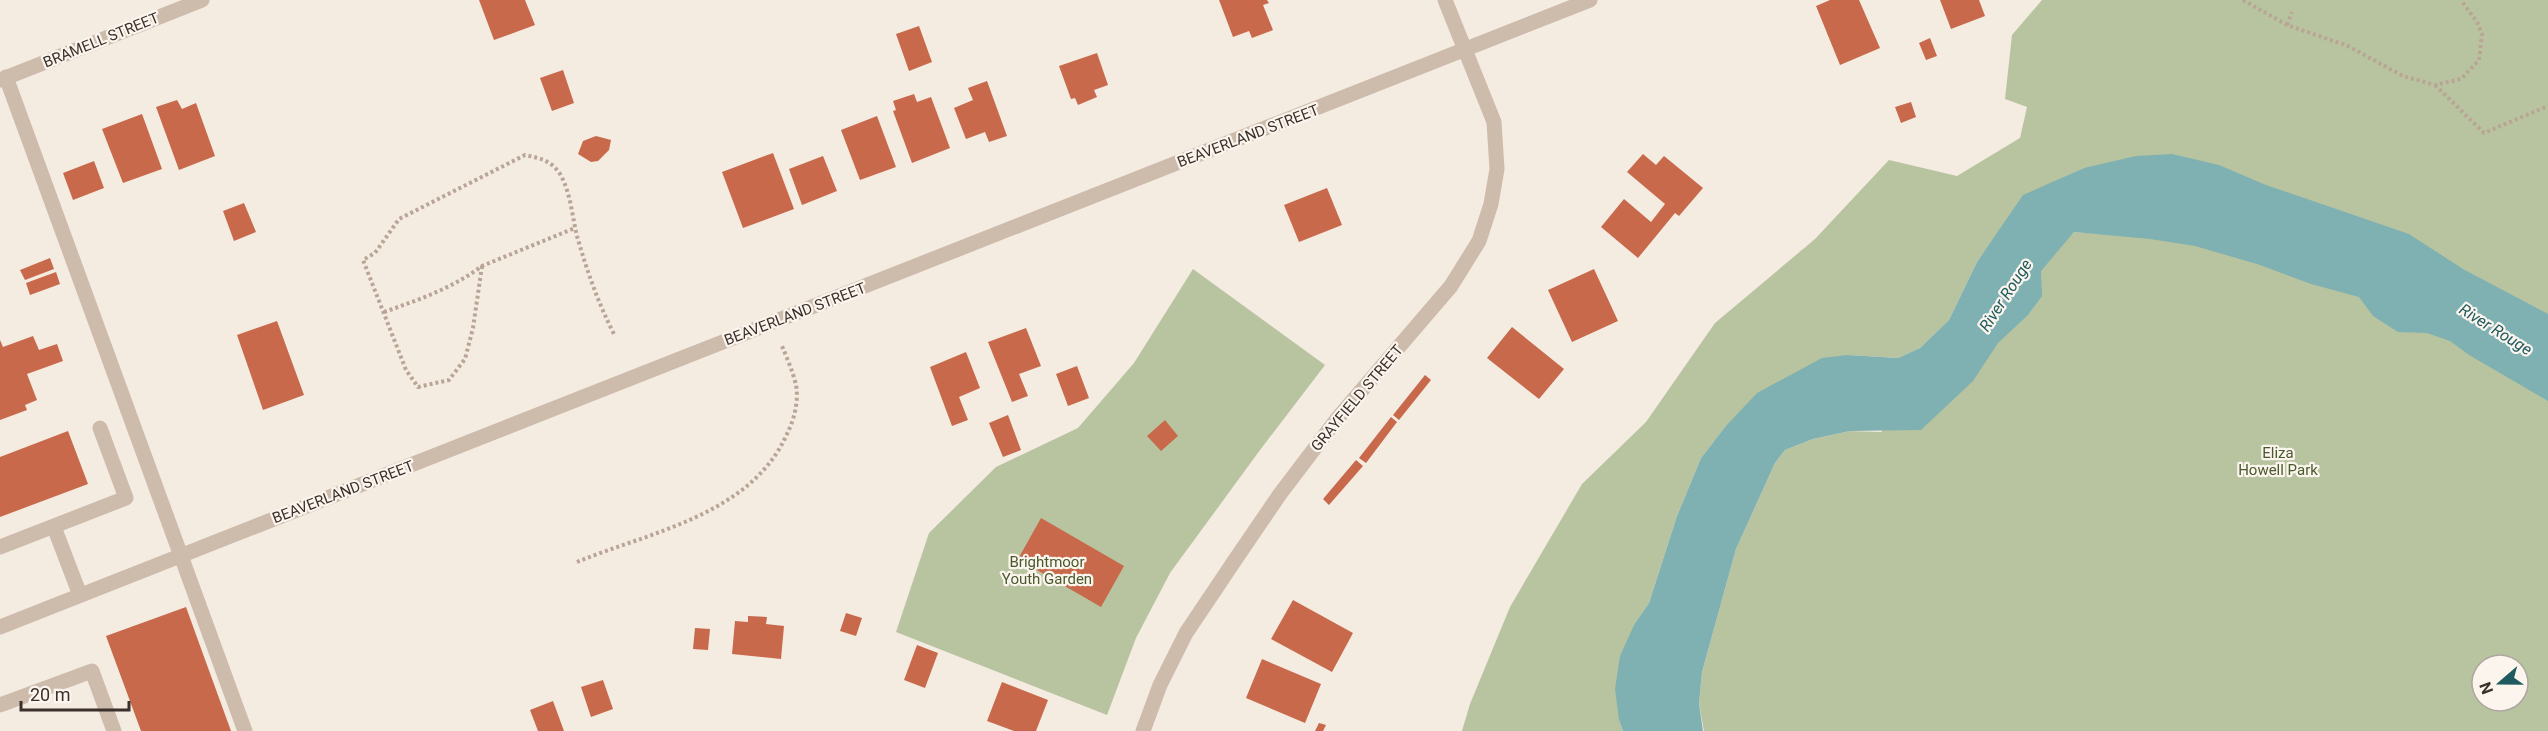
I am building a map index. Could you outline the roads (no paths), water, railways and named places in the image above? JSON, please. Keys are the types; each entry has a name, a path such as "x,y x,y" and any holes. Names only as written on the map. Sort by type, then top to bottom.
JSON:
{"street":[{"name":"BRAMELL STREET","path":"3,79 202,0"},
{"name":"GRAYFIELD STREET","path":"1143,731 1160,685 1186,633 1234,560 1337,419 1451,286 1479,241 1491,204 1497,169 1494,123 1445,0"},
{"name":"BEAVERLAND STREET","path":"0,627 1590,0"},
{"path":"3,79 183,555 246,731"},
{"path":"0,547 126,498 100,428"},
{"path":"54,526 80,595"},
{"path":"0,705 92,671 114,731"}],"water":[{"name":"River Rouge","path":"2172,154 2219,165 2266,185 2409,234 2463,269 2548,314 2548,401 2469,355 2450,341 2427,333 2398,332 2373,316 2359,297 2311,284 2257,264 2195,246 2074,232 2041,271 2042,296 2028,315 1998,343 1973,381 1921,430 1850,431 1813,439 1785,450 1775,463 1736,549 1702,672 1699,704 1703,731 1623,731 1619,720 1615,689 1620,656 1635,623 1649,603 1677,516 1701,458 1725,427 1757,393 1822,358 1848,355 1898,358 1920,348 1949,320 1977,262 2023,195 2084,168 2136,156"}],"park label":[{"name":"Eliza Howell Park","path":"2278,462"},
{"name":"Brightmoor Youth Garden","path":"1047,570"}]}
